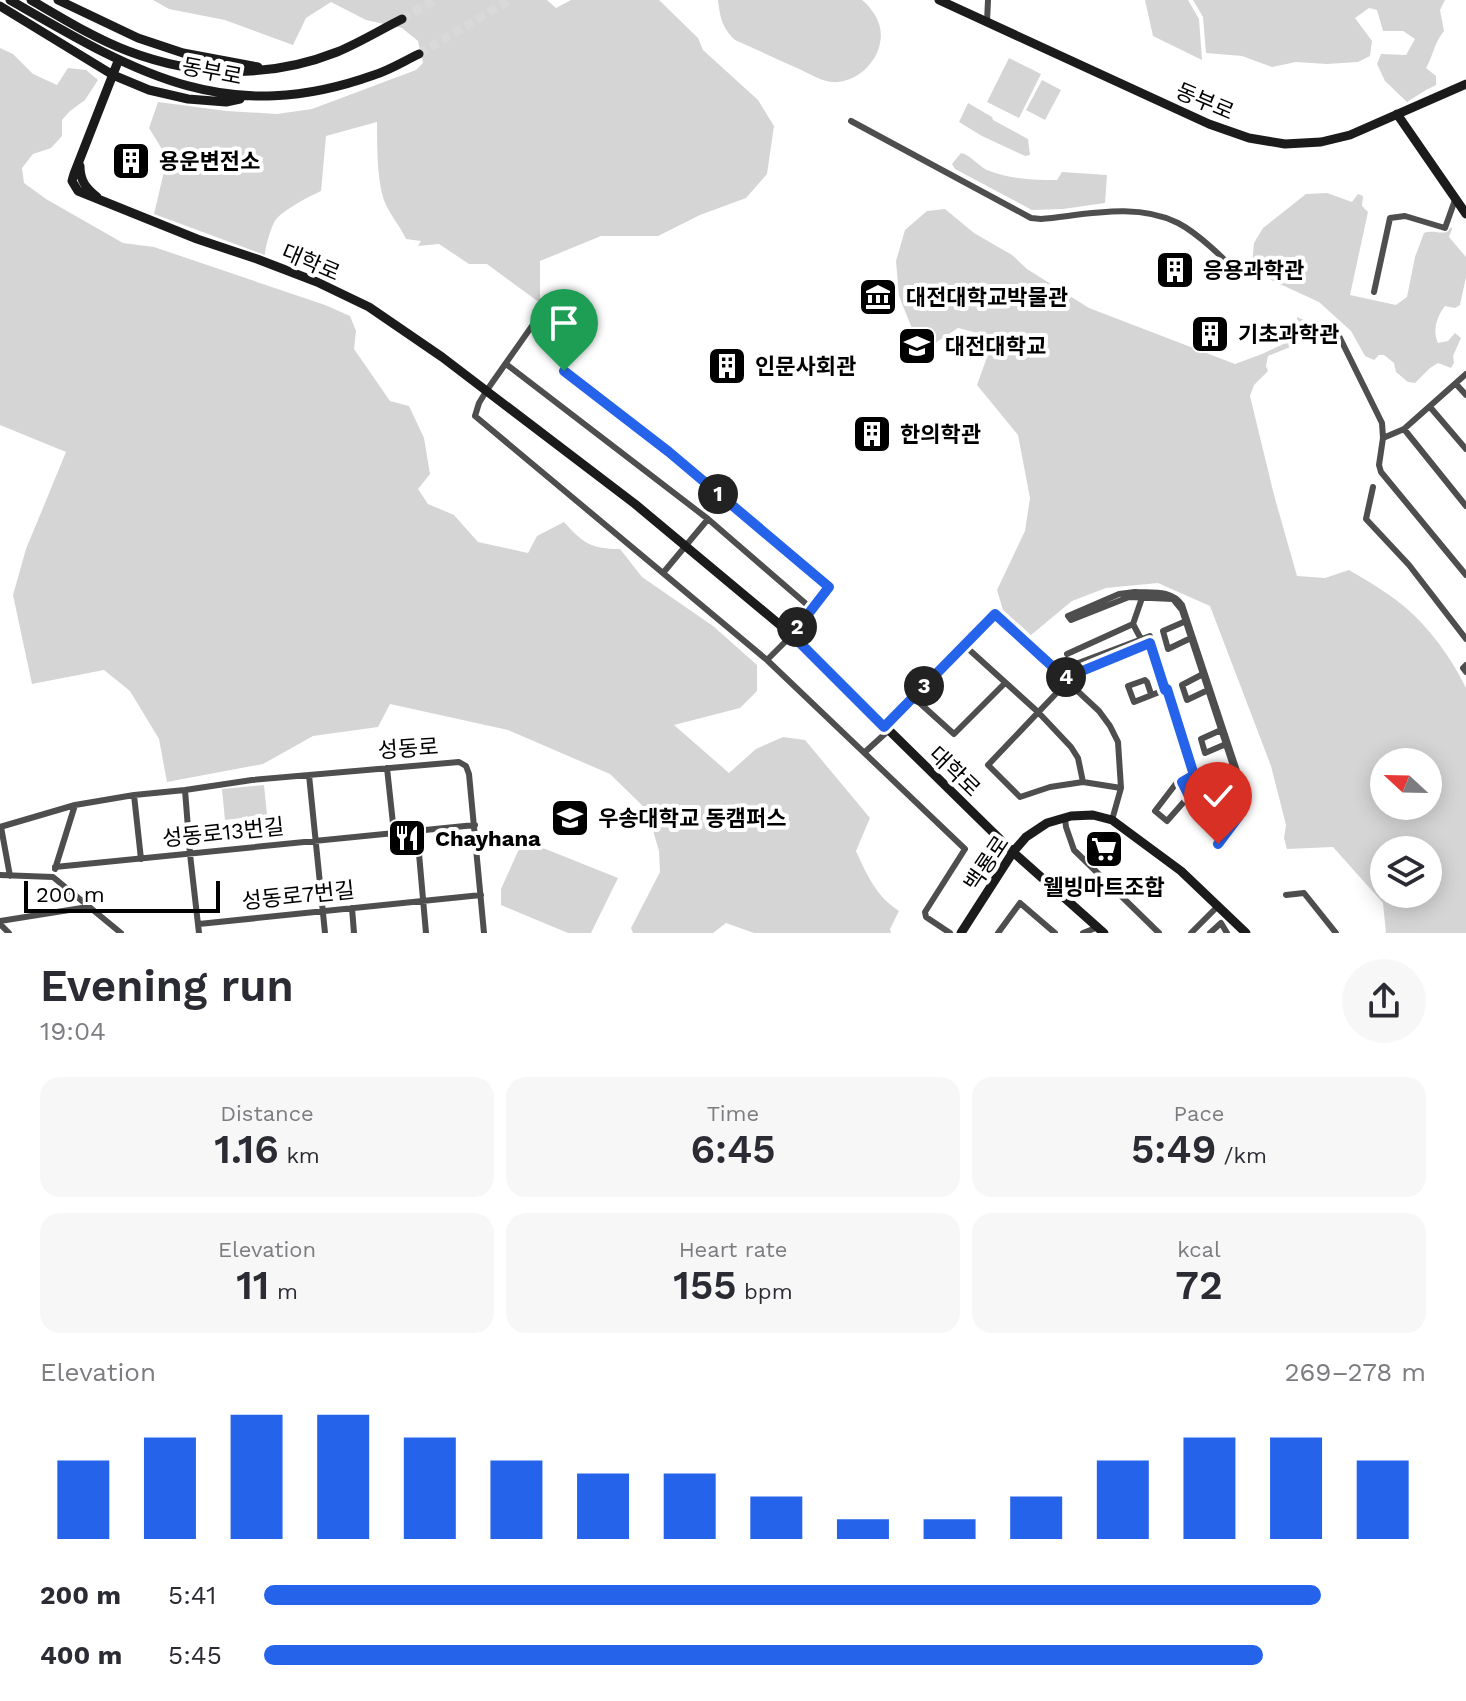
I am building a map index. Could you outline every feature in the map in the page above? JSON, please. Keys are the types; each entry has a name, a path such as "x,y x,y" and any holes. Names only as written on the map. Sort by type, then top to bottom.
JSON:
{"main road":[{"name":"동부로","path":"10,0 93,47 162,79 195,89 255,97 290,95 343,85 377,74 419,54"},
{"name":"동부로","path":"31,0 125,50 162,63 214,71 240,72 305,63 336,52 402,19"},
{"path":"58,0 129,37 183,53 273,69"},
{"name":"동부로","path":"939,0 1209,124 1249,138 1285,144 1321,142 1350,135 1466,84"},
{"path":"0,6 113,75 149,90 188,99 226,102 255,97"},
{"name":"대학로","path":"117,64 80,162 83,183 103,201 317,282 369,307 487,390 635,504 792,635 1013,852 1101,930"},
{"path":"1397,114 1466,214"},
{"path":"792,635 829,587"},
{"name":"백룡로","path":"961,933 1026,837 1047,823 1064,818 1093,815 1112,820"},
{"path":"1112,820 1181,871 1246,933"}],"street":[{"path":"987,22 988,0"},
{"path":"851,121 1031,218 1121,211 1156,215 1178,223 1240,275"},
{"path":"1374,292 1390,218 1405,216 1445,228 1455,200"},
{"path":"546,306 479,403 475,416 481,424 767,660 865,752 913,697 995,614 1099,711 1110,726 1118,742 1121,788 1112,820"},
{"path":"1338,334 1382,423 1381,472 1466,575"},
{"path":"506,364 708,519 812,609"},
{"path":"564,371 669,452 829,587"},
{"path":"1383,438 1404,429 1466,374"},
{"path":"1456,384 1466,395"},
{"path":"1430,407 1466,449"},
{"path":"1404,429 1466,506"},
{"path":"1373,487 1366,519 1409,565 1466,639"},
{"path":"663,573 708,519"},
{"path":"1169,593 1177,597 1182,605 1241,783 1223,790 1222,785 1237,778 1182,610 1173,599 1142,598 1129,597 1071,620 1068,616 1119,594 1169,593"},
{"path":"1142,598 1133,624 1142,642"},
{"path":"1186,621 1163,631 1168,649 1191,638"},
{"path":"1067,654 1133,624"},
{"path":"767,660 792,635"},
{"path":"1121,788 1083,782 1050,787 1020,797 988,765 1066,680 1142,642"},
{"path":"1057,671 1142,642 1150,643 1194,775 1182,782 1189,796"},
{"path":"964,645 1038,712 1071,747 1078,758 1083,782"},
{"path":"1466,665 1463,668 1466,672"},
{"path":"1203,674 1182,685 1187,700 1208,690"},
{"path":"913,697 954,734 1005,683"},
{"path":"1151,694 1166,690"},
{"path":"1166,690 1191,773 1178,781 1155,811 1167,821 1189,796"},
{"path":"1221,730 1201,739 1205,753 1226,744"},
{"name":"백룡로","path":"865,752 965,849 925,912 926,917 950,933"},
{"name":"성동로","path":"10,876 0,827 75,805 253,780 459,762 466,766 469,774 484,933"},
{"path":"387,768 394,833"},
{"path":"309,775 325,933"},
{"path":"185,790 199,933"},
{"path":"134,795 141,859"},
{"path":"1189,796 1220,800 1239,816 1218,844"},
{"path":"53,877 75,805"},
{"path":"1064,818 1074,850 1159,933"},
{"name":"성동로13번길","path":"55,867 475,825"},
{"path":"417,831 426,933"},
{"path":"0,875 53,877 121,933"},
{"path":"1286,895 1304,893 1336,933"},
{"name":"성동로7번길","path":"199,924 481,895"},
{"path":"998,933 1020,903 1055,933"},
{"path":"1191,933 1218,906"},
{"path":"9,933 0,922 88,907"},
{"path":"352,908 354,933"},
{"path":"1210,933 1221,923 1227,933"},
{"name":"대학로","path":"1083,933 1101,930"}],"shaded area":[{"path":"153,0 547,0 556,8 571,0 659,0 698,38 703,50 758,100 774,126 767,174 746,198 700,215 658,236 601,236 540,261 540,303 487,264 469,264 439,244 418,246 421,241 406,239 382,192 377,122 326,136 321,191 277,218 265,255 154,214 166,163 165,154 149,128 158,102 277,114 312,109 416,70 423,63 418,41 402,28 366,20 331,2 306,18 293,45 225,20 169,9"},
{"path":"718,0 862,0 879,25 881,37 878,51 869,66 856,76 840,82 822,80 735,40 722,22"},
{"path":"1145,0 1188,0 1199,19 1202,60 1153,36"},
{"path":"1193,0 1445,0 1440,10 1444,31 1426,68 1436,76 1436,85 1407,102 1385,81 1377,64 1381,54 1406,55 1415,39 1403,31 1383,31 1377,10 1369,8 1355,18 1372,41 1370,56 1358,62 1296,62 1272,67 1242,56 1206,53 1203,17"},
{"path":"0,48 13,54 33,74 57,85 68,68 86,70 98,80 85,100 62,120 62,136 51,148 33,154 22,168 24,183 123,243 154,247 350,316 356,331 354,349 390,401 409,406 424,438 430,474 418,489 428,504 454,515 478,542 528,553 537,536 564,522 588,543 620,549 642,577 713,626 757,665 757,691 740,708 674,725 729,773 756,749 783,737 805,740 870,818 856,851 878,892 899,911 891,933 754,933 726,923 713,933 633,933 631,928 660,872 659,851 647,810 610,774 508,730 390,704 378,727 313,736 263,764 167,782 159,739 130,691 104,670 32,684 13,595 26,549 66,452 0,425"},
{"path":"1009,58 1041,74 1019,118 987,102"},
{"path":"1042,80 1061,90 1045,120 1026,110"},
{"path":"968,103 1028,139 1030,155 1025,156 959,122"},
{"path":"961,153 987,170 1012,177 1057,180 1062,172 1107,175 1105,203 1032,210 955,169 952,164"},
{"path":"1327,193 1352,202 1358,194 1363,196 1362,206 1368,212 1350,295 1396,305 1407,297 1415,257 1424,233 1447,232 1451,227 1449,237 1466,257 1466,277 1460,305 1455,308 1445,306 1435,334 1438,343 1448,341 1455,333 1461,338 1451,368 1438,363 1415,383 1408,382 1384,355 1374,360 1365,356 1351,331 1319,302 1256,273 1252,265 1254,243 1263,228 1306,194"},
{"path":"945,209 974,233 1089,308 1235,364 1298,336 1297,317 1313,324 1322,334 1268,356 1268,371 1254,385 1250,396 1297,576 1325,578 1349,570 1381,590 1425,626 1452,662 1466,688 1466,933 1386,933 1384,908 1442,908 1442,836 1370,836 1370,888 1333,847 1287,849 1284,838 1286,825 1271,766 1210,606 1158,583 1106,588 1072,601 1031,635 1003,610 997,590 1025,531 1030,498 1018,435 977,385 986,360 982,334 958,328 929,347 915,336 899,296 896,261 905,230 927,211"},
{"path":"264,785 267,815 225,820 222,789"},
{"path":"523,840 618,878 591,933 568,933 501,905 501,889"}],"tunnel":[{"path":"402,19 435,0"},
{"path":"419,54 509,0"}],"place":[{"name":"용운변전소","path":"131,161"},
{"name":"응용과학관","path":"1175,270"},
{"name":"대전대학교박물관","path":"878,297"},
{"name":"기초과학관","path":"1210,334"},
{"name":"대전대학교","path":"917,346"},
{"name":"인문사회관","path":"727,366"},
{"name":"한의학관","path":"872,434"},
{"name":"우송대학교 동캠퍼스","path":"570,818"},
{"name":"Chayhana","path":"407,838"},
{"name":"웰빙마트조합","path":"1104,849"}],"route":[{"path":"564,371 669,452 829,587 792,635 884,727 995,614 1065,678 1149,642 1194,775 1182,782 1189,796 1220,800 1239,816 1218,844"}]}
